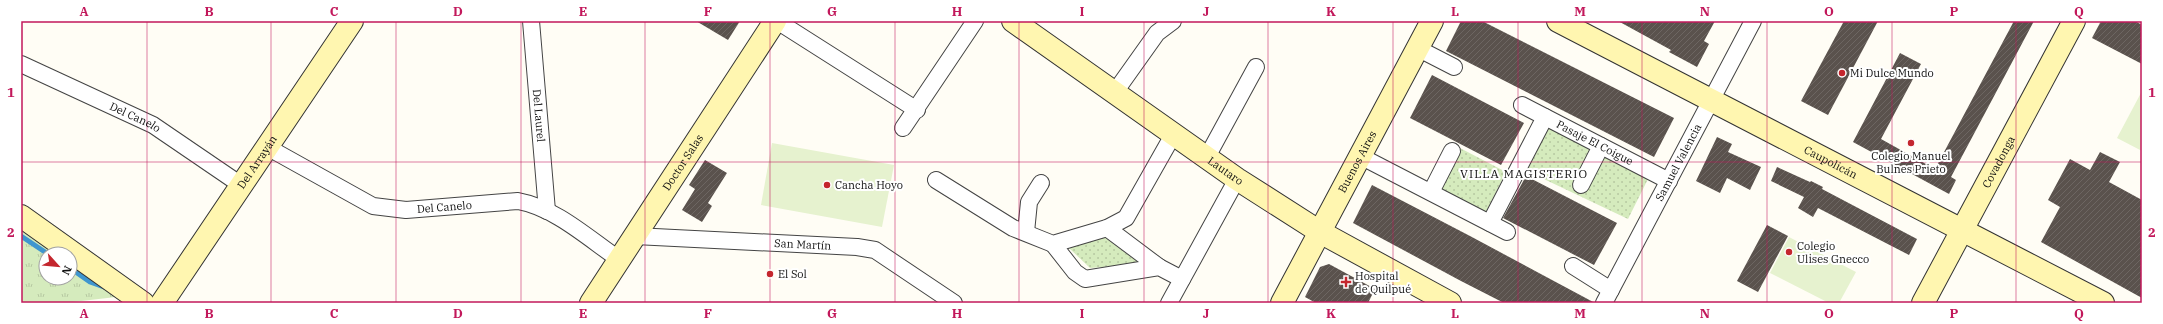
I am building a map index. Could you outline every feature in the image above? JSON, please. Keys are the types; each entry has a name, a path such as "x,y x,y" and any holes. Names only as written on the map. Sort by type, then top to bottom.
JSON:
{"main road":[{"name":"Del Arrayán","path":"162,303 352,21"},
{"name":"Doctor Salas","path":"591,303 776,21"},
{"name":"Lautaro","path":"1013,21 1237,179 1320,232 1450,303"},
{"name":"Buenos Aires","path":"1282,303 1432,21"},
{"name":"Caupolicán","path":"1558,21 1961,231 2104,303"},
{"name":"Covadonga","path":"1923,303 2074,21"},
{"path":"21,216 143,303"}],"street":[{"name":"Del Laurel","path":"531,21 547,211"},
{"path":"776,21 917,110"},
{"path":"903,128 917,110 975,21"},
{"path":"1115,92 1157,33 1173,21"},
{"name":"Samuel Valencia","path":"1608,296 1753,21"},
{"path":"1417,48 1454,67"},
{"name":"Del Canelo","path":"21,64 153,125 241,185"},
{"path":"1207,157 1256,67"},
{"name":"Pasaje El Coigue","path":"1522,105 1669,181"},
{"path":"1490,223 1545,117"},
{"path":"1053,244 1107,228 1126,218 1173,135"},
{"path":"1581,185 1601,146"},
{"name":"Del Canelo","path":"267,147 373,206 406,210 518,201 533,204 547,211 620,260"},
{"path":"1430,192 1452,151"},
{"path":"1360,156 1507,232"},
{"path":"1169,303 1237,179"},
{"path":"936,180 1013,228 1053,244 1075,272 1086,278 1159,267"},
{"path":"1026,232 1029,202 1041,183"},
{"path":"1107,228 1159,267 1182,279"},
{"name":"San Martín","path":"635,236 857,247 875,250 954,303"},
{"path":"1573,266 1608,296"}],"green space":[{"path":"2142,91 2142,151 2117,138"},
{"path":"1549,127 1649,177 1628,219 1527,171"},
{"name":"Cancha Hoyo","path":"772,143 894,165 882,227 761,205"},
{"path":"1458,147 1506,172 1485,214 1437,190"},
{"path":"21,229 44,246 38,246 38,286 78,286 78,271 116,297 64,303 21,303"},
{"path":"1103,236 1141,264 1090,268 1069,248"},
{"path":"1789,237 1856,272 1839,303 1829,303 1770,273"}],"building":[{"path":"696,21 740,21 728,40"},
{"path":"1461,21 1482,21 1674,118 1654,157 1446,51"},
{"path":"1618,21 1715,21 1704,41 1709,44 1697,67 1669,52 1671,50"},
{"path":"1844,21 1878,21 1828,115 1801,101"},
{"path":"2014,21 2034,21 1951,177 1956,180 1949,194 1853,142 1900,53 1921,64 1881,139 1935,169"},
{"path":"2101,21 2135,21 2142,25 2142,64 2092,38"},
{"path":"1432,75 1524,123 1501,165 1410,118"},
{"path":"1717,137 1732,144 1728,152 1761,167 1750,190 1727,178 1720,193 1696,181"},
{"path":"2100,152 2120,162 2109,182 2142,200 2142,298 2041,242 2060,207 2048,200 2070,159 2090,170"},
{"path":"705,160 727,173 708,203 712,206 702,222 682,210 695,189 689,185"},
{"path":"1777,167 1823,187 1822,189 1917,239 1909,255 1818,208 1813,217 1798,208 1804,197 1771,181"},
{"path":"1526,176 1617,223 1594,265 1503,218"},
{"path":"1372,185 1595,303 1504,303 1461,281 1353,223"},
{"path":"1767,225 1788,236 1758,292 1737,281"},
{"name":"Hospital de Quilpué","path":"1329,264 1375,289 1368,303 1316,303 1305,297 1320,267"}],"waterway":[{"path":"21,236 38,247"},
{"path":"78,274 90,282 104,287"}],"place":[{"name":"Mi Dulce Mundo","path":"1842,73"},
{"name":"Colegio Manuel Bulnes Prieto","path":"1911,143"},
{"name":"Cancha Hoyo","path":"827,185"},
{"name":"Colegio Ulises Gnecco","path":"1789,252"},
{"name":"El Sol","path":"770,274"},
{"name":"Hospital de Quilpué","path":"1346,282"}],"district":[{"name":"VILLA MAGISTERIO","path":"1524,173"}]}
